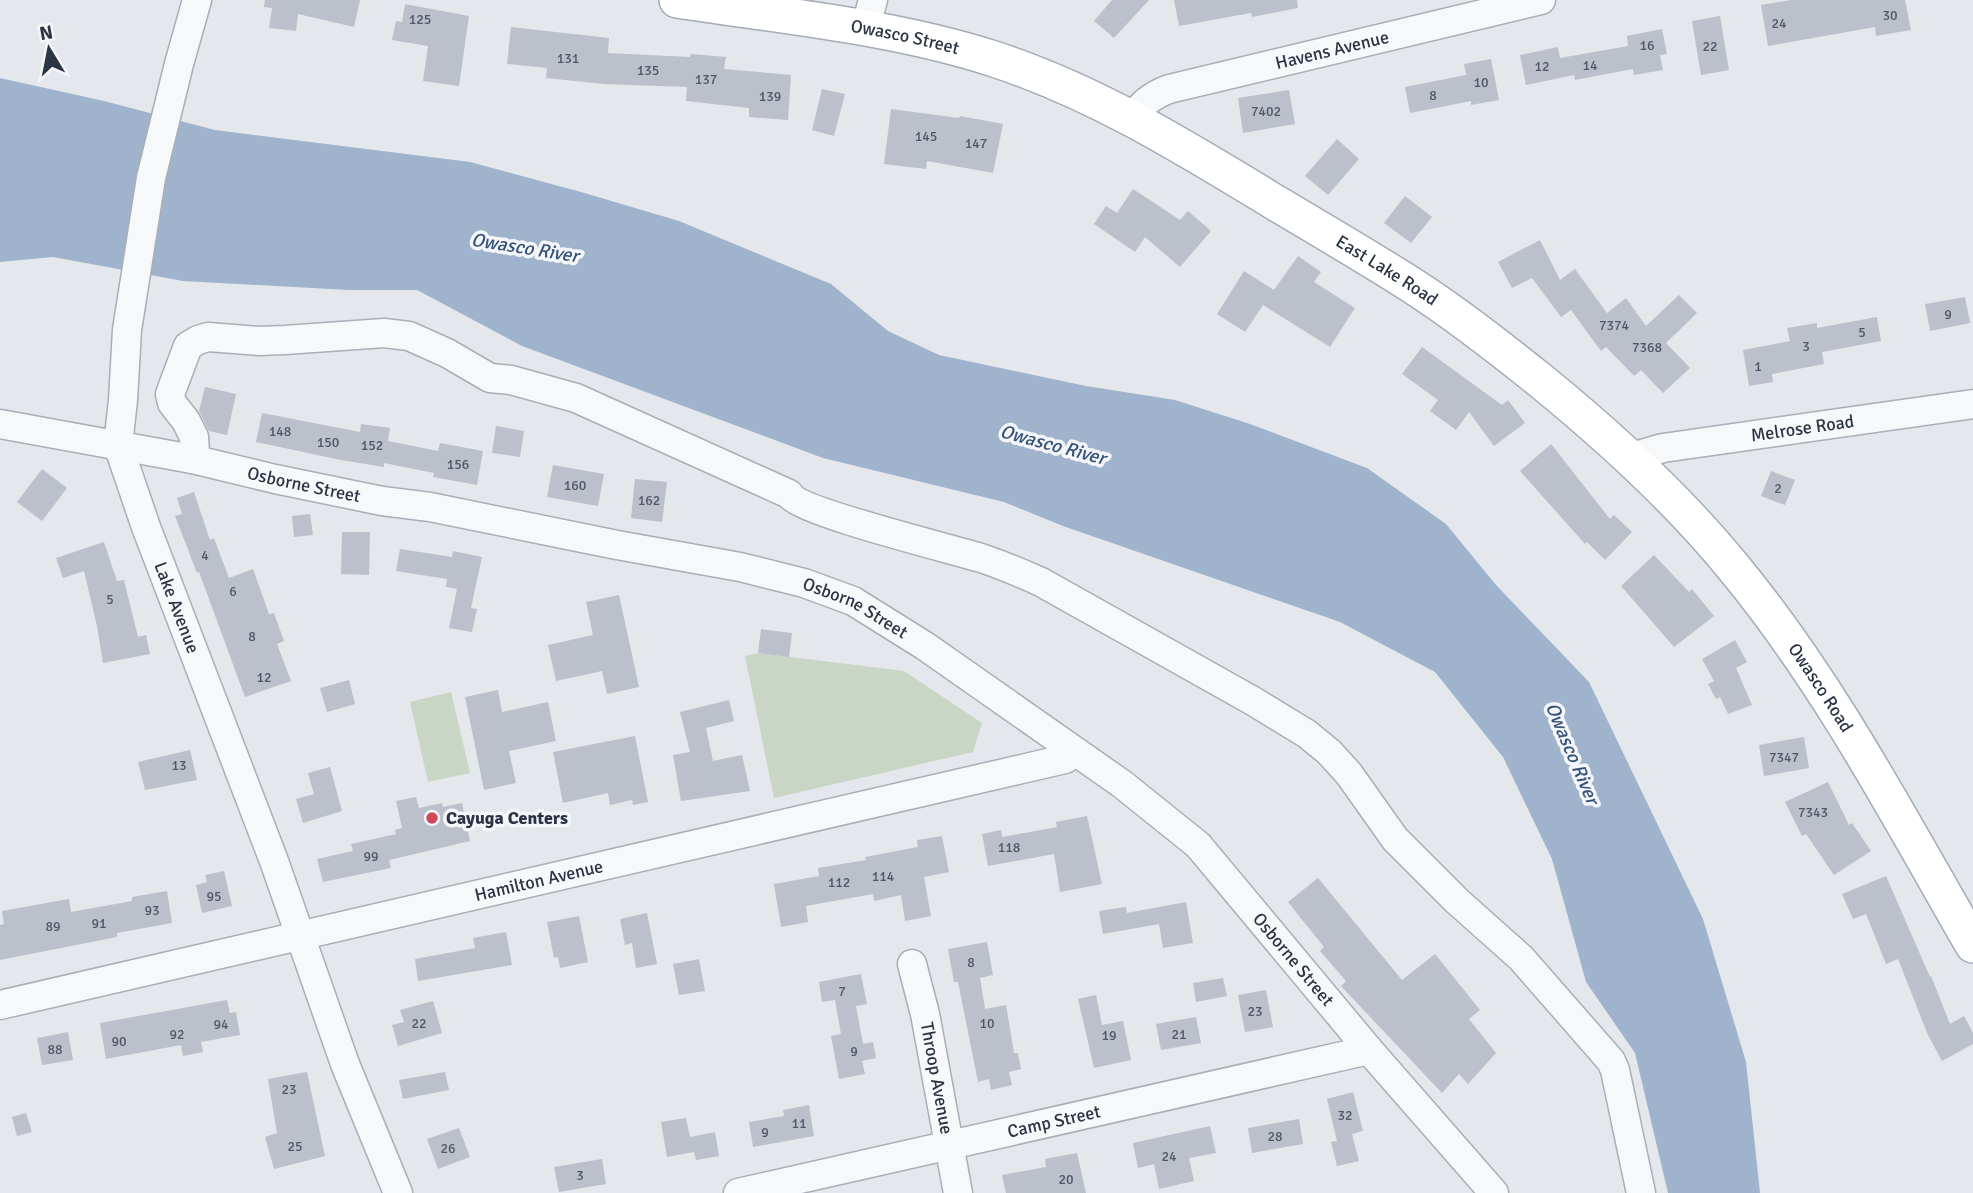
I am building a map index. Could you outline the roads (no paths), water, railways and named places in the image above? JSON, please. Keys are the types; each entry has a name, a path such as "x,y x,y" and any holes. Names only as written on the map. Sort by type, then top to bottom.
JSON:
{"main road":[{"name":"Owasco Street","path":"677,0 808,18 869,15 941,44 1070,87 1128,116"},
{"name":"East Lake Road","path":"1128,116 1415,287 1487,337 1632,457"},
{"name":"Owasco Road","path":"1632,457 1734,567 1788,637 1838,715 1973,945"}],"street":[{"name":"Lake Avenue","path":"197,0 152,178 127,330 118,445 146,527 270,849 345,1064 398,1193"},
{"name":"Havens Avenue","path":"1128,116 1150,98 1169,89 1541,0"},
{"path":"192,459 195,453 194,436 172,403 170,394 188,346 198,340 208,337 272,341 384,333 409,336 447,352 490,378 511,380 586,402 789,494 793,499 810,507 898,536 1002,565 1041,582 1253,701 1307,734 1329,752 1349,774 1395,839 1457,901 1521,958 1611,1061 1641,1193"},
{"name":"Melrose Road","path":"1632,457 1663,448 1973,404"},
{"name":"Osborne Street","path":"0,424 192,459 382,501 430,507 740,567 804,583 853,601 1122,784 1198,845 1369,1050 1494,1193"},
{"name":"Hamilton Avenue","path":"0,1006 1039,765 1065,758 1075,752"},
{"name":"Throop Avenue","path":"912,964 925,1014 958,1193"},
{"name":"Camp Street","path":"738,1193 1369,1050"}],"water":[{"name":"Owasco River","path":"0,78 215,130 470,162 581,192 679,221 831,284 888,331 939,355 1086,386 1175,400 1250,424 1367,468 1446,524 1496,585 1589,682 1703,919 1746,1062 1760,1193 1668,1193 1635,1053 1586,982 1552,859 1503,757 1435,672 1340,622 1063,526 1004,502 823,458 522,346 417,290 348,290 183,281 53,257 0,262"}],"place":[{"name":"Cayuga Centers","path":"432,818"}]}
